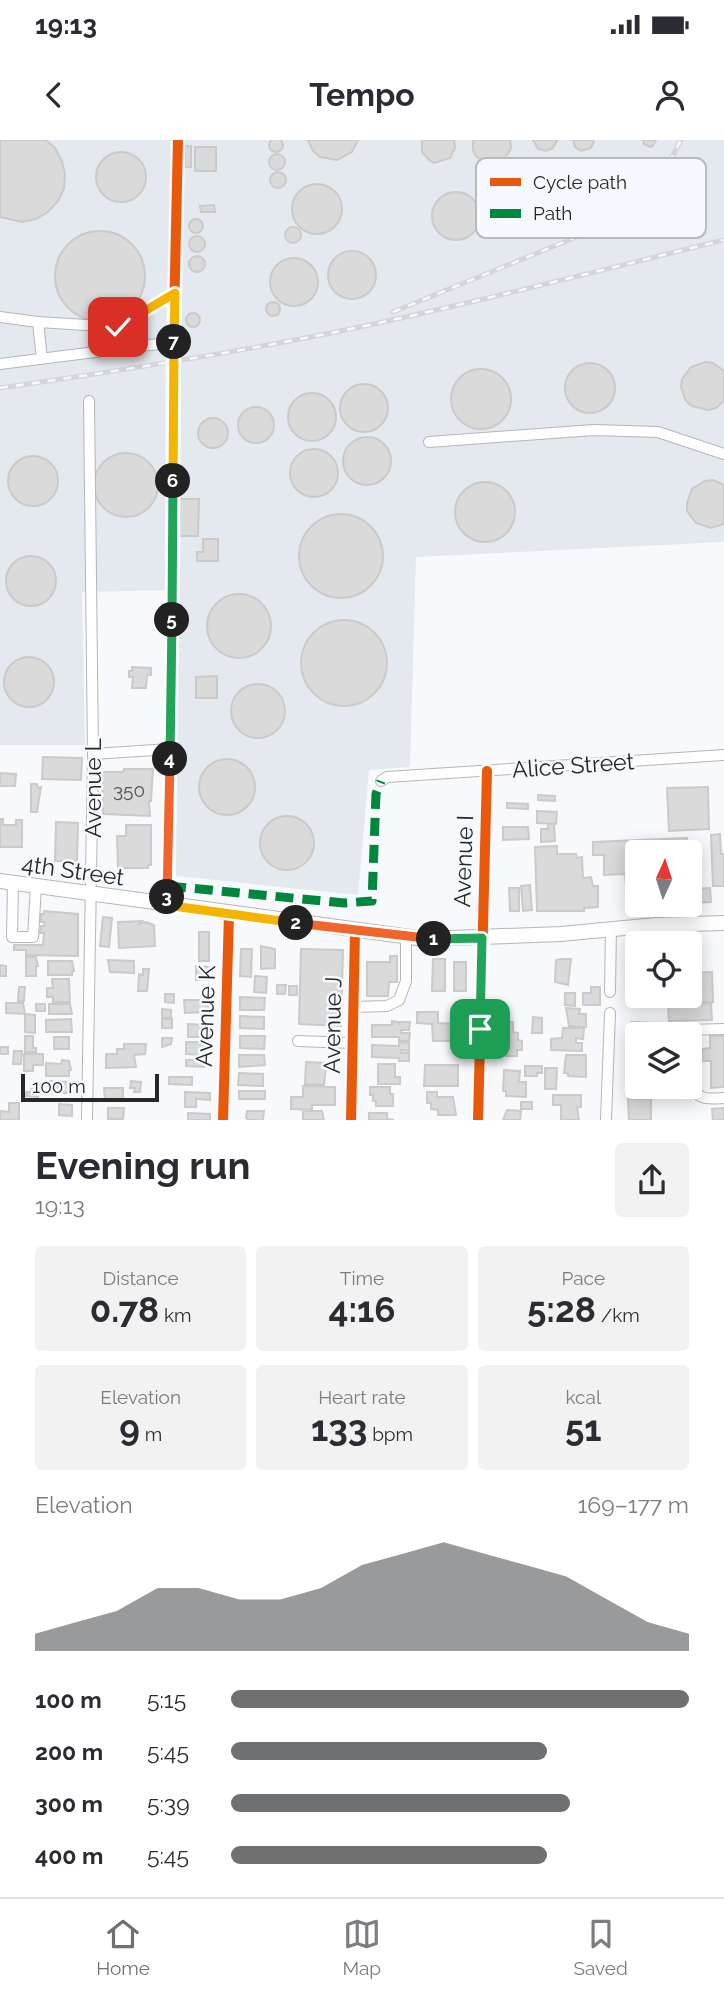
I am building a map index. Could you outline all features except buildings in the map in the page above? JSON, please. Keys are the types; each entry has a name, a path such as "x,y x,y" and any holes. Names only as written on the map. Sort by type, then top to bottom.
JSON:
{"main road":[{"name":"4th Street","path":"7,882 406,937 482,938 724,923"}],"street":[{"path":"166,905 178,140"},
{"path":"0,317 118,327 175,293"},
{"path":"38,322 42,359"},
{"path":"0,364 174,342"},
{"name":"Avenue L","path":"88,1120 93,754 89,401"},
{"path":"429,442 594,430 658,432 724,454"},
{"path":"93,754 170,749"},
{"name":"Alice Street","path":"382,781 387,777 724,755"},
{"name":"Avenue I","path":"478,1120 487,771"},
{"path":"7,882 12,937 33,937 36,886"},
{"name":"Avenue K","path":"223,1120 229,914"},
{"path":"610,992 611,928"},
{"name":"Avenue J","path":"351,1120 355,931"},
{"path":"354,1007 387,1006 399,1000 406,981 406,937"},
{"path":"606,1120 610,1013"},
{"path":"702,1030 724,1029"},
{"path":"298,1041 352,1043"},
{"path":"702,1097 724,1098"}],"shaded area":[{"path":"0,140 724,140 724,542 416,557 410,767 369,770 358,895 176,876 179,590 82,592 85,745 0,745"}],"railway":[{"path":"671,158 681,140"},
{"path":"393,312 574,238"},
{"path":"0,388 248,349 380,323 724,240"}],"marked path":[{"path":"168,886 344,903 372,901 376,794 381,781"}],"cycle path":[{"path":"166,905 178,140"},
{"path":"478,1120 487,771"},
{"path":"223,1120 229,914"},
{"path":"351,1120 355,931"}],"route":[{"path":"118,327 175,293 166,905 425,939 482,938 480,1029"}]}
